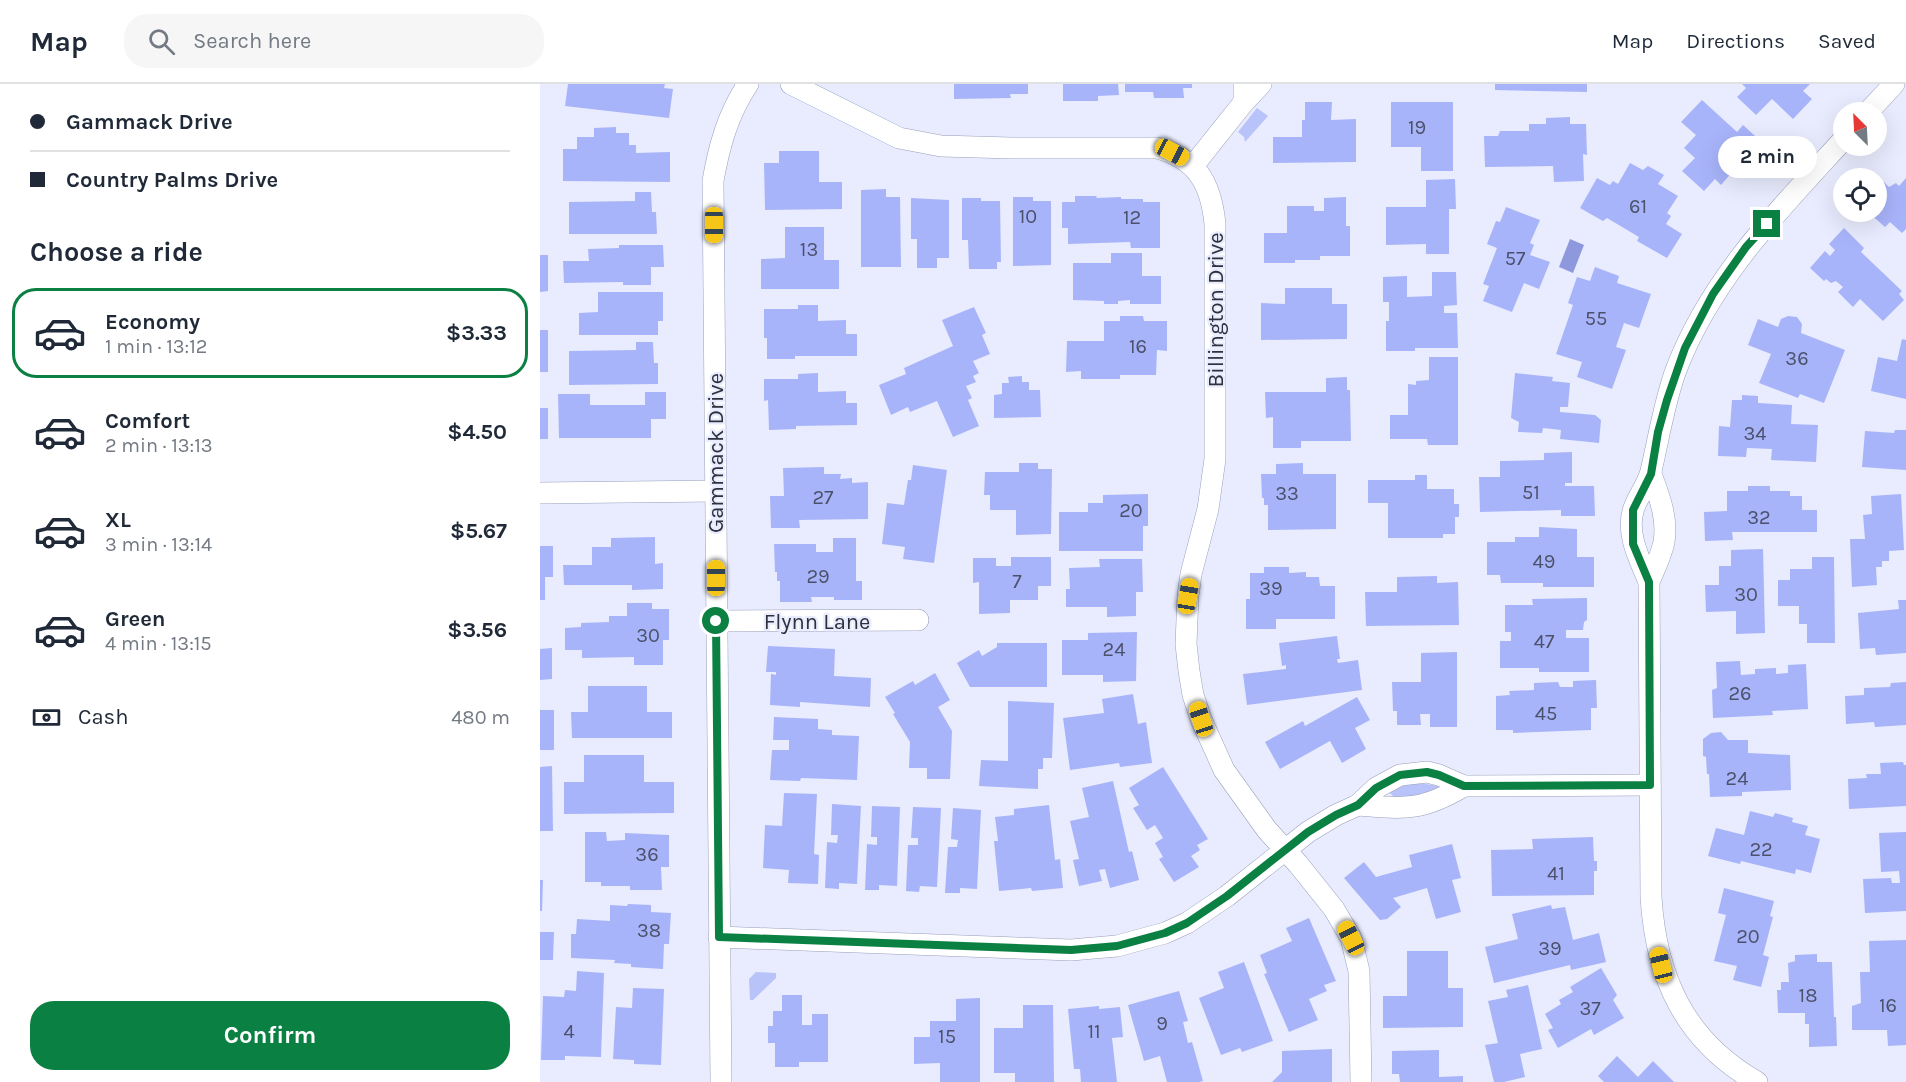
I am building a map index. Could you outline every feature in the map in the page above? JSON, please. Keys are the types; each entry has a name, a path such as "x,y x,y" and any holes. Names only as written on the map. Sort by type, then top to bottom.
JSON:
{"street":[{"name":"Gammack Drive","path":"721,1082 713,181 720,145 735,103 748,84"},
{"name":"Billington Drive","path":"792,84 899,138 941,146 1157,148 1172,152 1193,166 1210,194 1215,224 1215,459 1210,497 1191,574 1188,596 1186,627 1193,695 1224,770 1267,830 1334,909 1351,938 1359,971 1361,1082"},
{"path":"1193,166 1244,93 1260,84"},
{"path":"1877,102 1894,84"},
{"path":"1649,582 1633,544 1633,510 1651,474 1658,432 1676,370 1713,294 1746,247 1833,151"},
{"path":"1651,474 1664,510 1665,528 1664,544 1649,582 1651,897 1656,943 1661,965 1674,996 1694,1027 1726,1060 1757,1082"},
{"path":"540,493 715,491"},
{"name":"Flynn Lane","path":"716,621 918,620"},
{"path":"719,937 1071,950 1117,946 1165,933 1205,912 1322,823 1358,805 1376,788 1400,775 1414,772 1439,775 1464,786 1650,785"},
{"path":"1358,805 1410,808 1426,806 1464,786"}],"shaded area":[{"path":"1257,108 1268,116 1245,142 1244,137 1238,132"},
{"path":"1570,239 1584,245 1573,273 1559,267"},
{"path":"1420,783 1438,786 1438,788 1425,796 1394,797 1390,793 1400,787"},
{"path":"756,972 776,973 776,978 753,1000 750,1000 749,979"}],"building":[{"path":"568,84 665,84 664,88 673,89 669,118 565,106"},
{"path":"954,84 1028,84 1028,94 1010,94 1011,98 954,99"},
{"path":"1063,84 1118,84 1119,95 1098,96 1098,101 1063,101"},
{"path":"1125,84 1192,84 1192,88 1183,88 1184,98 1154,98 1153,92 1125,92"},
{"path":"1495,84 1587,84 1587,92 1495,90"},
{"path":"1742,84 1810,84 1803,91 1812,99 1793,119 1772,99 1756,115 1737,97 1746,88"},
{"path":"1702,100 1737,132 1743,125 1766,146 1745,169 1739,164 1721,185 1715,179 1704,191 1682,171 1695,158 1684,148 1696,135 1681,122"},
{"path":"1305,102 1332,102 1331,120 1356,119 1356,162 1273,163 1273,137 1302,137"},
{"path":"1391,102 1453,102 1453,171 1421,171 1421,147 1391,147"},
{"path":"1570,117 1570,124 1586,124 1587,155 1583,154 1584,181 1554,182 1553,166 1485,167 1484,136 1498,136 1500,131 1529,131 1529,124 1546,124 1546,118"},
{"path":"616,127 616,133 629,133 629,145 636,145 636,153 670,152 670,182 563,181 563,149 577,149 577,137 594,137 594,128"},
{"path":"779,151 819,151 819,182 842,182 842,209 765,210 764,163 779,163"},
{"path":"1630,163 1643,170 1648,166 1664,175 1658,184 1678,196 1667,213 1671,216 1666,224 1682,234 1667,258 1637,241 1639,237 1607,218 1603,221 1580,208 1597,178 1610,185 1613,181 1618,184"},
{"path":"1906,178 1906,229 1902,233 1890,222 1885,227 1879,222 1887,222 1887,185 1889,187 1896,183 1899,186"},
{"path":"1455,179 1456,209 1449,209 1449,254 1426,254 1426,244 1386,245 1386,207 1426,207 1426,180"},
{"path":"886,189 886,197 900,197 901,267 861,267 861,190"},
{"path":"635,192 651,192 652,212 656,212 657,234 569,234 569,202 635,201"},
{"path":"1075,196 1121,197 1121,199 1143,199 1143,202 1160,202 1160,248 1131,248 1130,242 1068,244 1068,228 1062,228 1062,202 1075,202"},
{"path":"1013,197 1033,197 1033,201 1051,201 1051,265 1013,266"},
{"path":"1346,197 1346,226 1350,226 1350,256 1320,256 1320,260 1295,260 1295,263 1264,263 1264,233 1287,233 1287,206 1314,206 1314,211 1324,211 1324,198"},
{"path":"911,198 949,200 949,258 937,258 937,268 917,268 917,239 911,239"},
{"path":"962,198 1000,201 1001,262 997,262 997,269 969,269 968,240 962,240"},
{"path":"1506,207 1540,220 1530,243 1534,245 1530,255 1550,262 1539,289 1524,283 1512,312 1483,301 1489,286 1483,284 1497,248 1487,244 1496,221 1500,222"},
{"path":"785,227 824,227 824,260 839,260 839,289 761,289 761,259 785,258"},
{"path":"1844,228 1864,248 1861,252 1902,291 1899,294 1904,300 1883,321 1860,299 1853,307 1838,292 1843,287 1836,281 1831,283 1826,279 1824,281 1810,268 1825,251 1830,256 1835,250 1829,244"},
{"path":"619,245 663,245 664,267 651,267 651,285 623,285 623,282 564,283 563,261 589,261 588,249 619,248"},
{"path":"1111,253 1142,253 1142,276 1161,276 1161,304 1130,304 1130,300 1118,301 1118,304 1104,304 1104,301 1073,300 1073,263 1111,263"},
{"path":"540,255 548,255 548,291 540,292"},
{"path":"1595,267 1619,276 1617,283 1651,294 1639,328 1624,323 1616,347 1626,350 1612,389 1577,377 1582,362 1556,354 1573,305 1568,303 1577,277 1590,281"},
{"path":"1432,272 1456,272 1457,305 1444,306 1444,313 1457,313 1458,348 1386,351 1386,321 1389,321 1389,302 1383,302 1383,277 1407,276 1407,297 1432,296"},
{"path":"1285,288 1332,288 1332,304 1347,304 1347,339 1261,340 1261,303 1285,304"},
{"path":"598,292 663,292 663,321 658,321 658,335 579,335 579,313 598,312"},
{"path":"798,305 818,305 818,321 846,320 846,334 857,334 857,356 795,356 795,359 767,359 764,309 798,309"},
{"path":"974,307 986,333 982,335 990,354 973,361 979,373 973,376 976,382 966,386 972,398 968,400 979,426 953,437 937,401 910,412 908,407 891,415 879,385 906,374 904,368 953,346 942,320"},
{"path":"1120,316 1143,316 1144,321 1167,321 1167,351 1157,350 1156,375 1120,375 1120,379 1081,379 1081,371 1066,372 1067,341 1104,341 1104,321 1120,321"},
{"path":"1788,316 1797,317 1802,324 1801,333 1845,350 1824,403 1800,394 1798,398 1759,383 1771,354 1748,345 1758,319 1778,327 1781,319"},
{"path":"540,330 548,330 548,372 540,372"},
{"path":"1902,339 1906,340 1906,399 1871,391 1878,357 1897,361"},
{"path":"636,342 653,342 654,363 658,363 658,384 569,385 569,351 636,350"},
{"path":"1429,357 1458,357 1458,445 1428,445 1427,439 1390,439 1390,415 1408,415 1408,384 1416,385 1416,381 1429,380"},
{"path":"818,373 818,392 846,391 846,403 857,403 857,425 796,426 796,429 769,430 768,400 764,401 764,379 798,379 798,374"},
{"path":"1515,373 1553,377 1552,381 1570,383 1568,407 1560,407 1560,412 1595,415 1601,420 1599,443 1560,439 1561,430 1543,428 1542,433 1518,432 1519,422 1511,418"},
{"path":"1022,376 1022,382 1029,382 1029,390 1040,390 1041,417 994,418 994,395 1002,394 1002,383 1009,383 1008,377"},
{"path":"1347,377 1347,390 1350,390 1351,441 1301,441 1301,448 1273,448 1273,417 1266,418 1265,392 1326,392 1326,378"},
{"path":"645,392 666,392 666,419 651,419 651,438 559,438 558,394 590,394 590,405 645,405"},
{"path":"1742,395 1758,396 1758,403 1792,405 1791,424 1818,425 1816,462 1771,460 1772,449 1747,448 1746,457 1718,456 1719,426 1730,427 1732,400 1742,400"},
{"path":"540,408 548,408 548,439 540,439"},
{"path":"1895,430 1906,430 1906,470 1862,467 1865,431 1894,433"},
{"path":"1572,452 1572,483 1565,483 1565,486 1594,486 1595,516 1561,516 1561,510 1480,512 1479,477 1500,477 1500,461 1544,460 1544,453"},
{"path":"1019,463 1038,463 1038,469 1052,469 1051,534 1016,535 1016,510 990,510 990,495 984,495 985,472 1019,472"},
{"path":"1303,463 1303,474 1336,474 1336,529 1268,530 1268,505 1264,505 1264,498 1262,498 1261,474 1276,474 1276,464"},
{"path":"913,465 947,470 934,563 903,559 905,547 882,544 887,503 904,505"},
{"path":"824,467 824,474 841,474 840,479 852,478 852,483 868,482 868,519 799,520 800,528 771,528 770,496 784,496 783,468"},
{"path":"1415,475 1427,475 1427,489 1454,489 1454,504 1459,504 1459,517 1455,517 1455,534 1443,534 1443,538 1388,538 1388,503 1368,503 1368,480 1415,480"},
{"path":"1748,486 1770,486 1770,491 1790,491 1790,496 1802,496 1802,510 1817,510 1817,532 1732,532 1733,540 1705,541 1704,512 1727,511 1727,491 1748,491"},
{"path":"1148,494 1148,526 1143,526 1143,551 1059,551 1059,512 1088,512 1088,503 1103,503 1103,495"},
{"path":"1901,494 1904,550 1889,551 1889,561 1882,561 1882,567 1876,567 1877,585 1852,587 1850,539 1865,539 1863,515 1872,514 1871,496"},
{"path":"1539,527 1577,529 1577,557 1594,557 1594,587 1543,587 1543,583 1501,583 1500,575 1487,575 1487,542 1515,542 1515,537 1539,537"},
{"path":"655,537 655,564 663,563 663,589 632,590 632,585 564,585 563,565 592,565 592,547 611,547 611,538"},
{"path":"833,538 856,538 856,581 862,581 862,600 811,597 812,602 780,602 780,581 777,581 777,572 775,572 774,544 816,544 816,552 833,552"},
{"path":"540,546 553,546 553,577 545,577 545,600 540,600"},
{"path":"1763,549 1765,633 1736,634 1736,611 1706,612 1705,585 1719,585 1719,566 1731,566 1731,550"},
{"path":"1011,557 1051,557 1051,586 1038,586 1038,600 1010,600 1010,613 979,614 979,582 973,583 973,558 996,558 996,566 1011,566"},
{"path":"1812,557 1834,557 1835,643 1807,643 1807,624 1799,624 1799,606 1778,606 1778,580 1790,580 1790,569 1812,569"},
{"path":"1099,559 1142,559 1143,592 1136,592 1136,616 1107,617 1107,607 1066,607 1066,589 1070,589 1069,568 1100,567"},
{"path":"1264,567 1289,567 1289,573 1306,572 1306,577 1319,577 1320,586 1335,586 1335,619 1276,619 1276,629 1246,629 1246,599 1250,599 1250,573 1264,573"},
{"path":"1437,576 1437,583 1458,582 1459,625 1366,626 1365,592 1397,592 1397,577"},
{"path":"1587,598 1587,620 1584,622 1583,630 1566,630 1566,638 1589,638 1589,672 1539,672 1539,668 1500,668 1500,641 1511,641 1511,632 1505,632 1505,605 1533,605 1532,599"},
{"path":"1898,600 1906,600 1906,653 1876,655 1875,648 1860,649 1858,613 1899,609"},
{"path":"627,603 652,603 652,609 669,609 669,640 663,640 663,665 634,665 634,657 582,658 582,650 565,650 565,628 581,627 581,623 609,622 609,616 627,616"},
{"path":"1137,632 1136,681 1103,682 1103,675 1062,675 1062,640 1088,640 1088,633"},
{"path":"1337,636 1340,659 1337,659 1338,663 1358,660 1362,690 1247,705 1243,674 1286,669 1286,665 1282,666 1279,643"},
{"path":"997,643 1047,643 1047,687 970,687 957,663 979,650 982,656 997,647"},
{"path":"768,646 835,649 834,676 871,678 870,707 800,702 800,707 770,705 771,674 776,675 776,672 766,672"},
{"path":"552,648 552,679 540,680 540,649"},
{"path":"1457,652 1457,727 1430,727 1430,714 1420,714 1421,725 1397,725 1397,711 1393,711 1392,682 1421,682 1421,653"},
{"path":"1740,661 1741,675 1755,674 1755,669 1776,668 1776,674 1788,673 1788,665 1806,664 1808,709 1772,711 1773,715 1713,718 1712,690 1717,688 1716,662"},
{"path":"935,673 950,700 938,707 952,731 950,779 927,779 927,768 909,768 910,742 885,697 913,681 915,685"},
{"path":"1596,680 1597,708 1591,708 1591,730 1513,733 1513,730 1496,730 1496,696 1510,695 1509,691 1534,690 1534,683 1558,682 1560,687 1573,687 1573,681"},
{"path":"1906,682 1906,725 1875,727 1874,722 1846,724 1845,696 1864,695 1864,688 1890,687 1891,683"},
{"path":"588,686 647,686 647,712 672,712 672,738 572,738 571,712 588,712"},
{"path":"1133,694 1138,724 1146,722 1152,763 1120,767 1119,763 1070,770 1063,718 1104,713 1102,699"},
{"path":"1357,697 1370,720 1355,728 1366,749 1342,763 1330,741 1280,769 1265,742 1303,721 1305,726"},
{"path":"1008,701 1054,703 1052,758 1043,758 1043,769 1038,769 1038,789 979,786 981,760 1008,761"},
{"path":"540,710 554,710 554,750 540,750"},
{"path":"774,717 818,719 818,729 832,730 832,735 859,736 857,780 801,778 800,781 770,780 772,750 789,750 789,740 773,740"},
{"path":"1721,732 1728,740 1748,740 1748,753 1790,755 1791,790 1742,792 1742,796 1710,797 1709,774 1707,774 1706,757 1703,756 1703,739 1711,733"},
{"path":"584,755 644,755 644,782 674,782 674,813 564,814 564,782 584,782"},
{"path":"1903,762 1906,765 1906,806 1849,809 1848,779 1867,778 1866,774 1881,774 1880,763"},
{"path":"552,766 553,831 540,831 540,767"},
{"path":"1163,767 1208,839 1197,845 1200,850 1191,856 1199,867 1174,882 1159,859 1163,857 1155,843 1163,838 1155,825 1147,830 1133,808 1139,805 1129,788"},
{"path":"1113,781 1129,852 1132,851 1139,880 1110,888 1105,869 1099,870 1102,881 1079,886 1073,860 1079,859 1070,821 1089,817 1082,788"},
{"path":"784,793 817,794 814,854 819,855 818,884 788,883 789,870 763,868 765,825 782,826"},
{"path":"832,804 861,806 857,884 839,883 839,889 825,888 827,842 837,843 838,835 831,835"},
{"path":"1049,805 1055,860 1060,859 1063,888 999,891 994,841 998,841 995,817 1014,815 1014,809"},
{"path":"872,806 900,807 897,886 879,885 879,890 865,890 867,844 877,845 877,837 871,837"},
{"path":"913,807 941,808 937,887 920,886 919,892 906,891 908,845 918,845 918,838 911,838"},
{"path":"953,808 981,810 977,889 960,888 960,893 945,893 948,847 957,847 958,840 951,839"},
{"path":"1750,811 1773,817 1775,813 1793,818 1792,822 1808,826 1805,835 1820,839 1811,873 1796,869 1795,874 1708,856 1716,828 1744,835"},
{"path":"585,832 606,832 607,841 625,840 625,833 669,835 669,867 661,867 662,890 630,890 630,886 601,886 601,882 585,882"},
{"path":"1906,832 1906,911 1865,913 1863,879 1891,878 1892,883 1900,883 1899,871 1881,872 1879,833"},
{"path":"1593,837 1594,861 1597,861 1597,871 1594,871 1594,895 1492,896 1491,850 1533,849 1532,839"},
{"path":"1452,844 1461,878 1452,880 1461,912 1436,919 1427,888 1393,898 1401,907 1387,919 1380,920 1344,878 1364,862 1376,877 1412,867 1409,855"},
{"path":"540,880 543,880 542,911 540,911"},
{"path":"1724,888 1774,901 1770,916 1773,917 1763,955 1769,957 1761,987 1733,980 1737,966 1714,961 1726,915 1718,913"},
{"path":"628,904 651,905 651,912 671,913 669,944 664,944 663,969 631,967 631,964 614,963 615,960 571,958 571,934 576,934 577,919 610,921 610,905 627,906"},
{"path":"1551,905 1552,909 1565,907 1573,940 1599,933 1606,962 1571,970 1570,965 1494,983 1485,947 1518,939 1512,914"},
{"path":"1309,918 1336,981 1324,985 1327,991 1309,999 1318,1020 1289,1032 1264,974 1267,973 1260,955 1292,941 1286,928"},
{"path":"540,932 554,932 553,960 540,960"},
{"path":"1906,940 1906,1045 1888,1046 1887,1030 1852,1030 1852,1006 1861,1003 1860,972 1870,972 1869,941"},
{"path":"1407,951 1448,951 1448,988 1463,988 1463,1027 1383,1028 1383,996 1407,996"},
{"path":"1817,954 1817,962 1832,962 1837,1046 1809,1047 1809,1024 1805,1024 1805,1013 1778,1013 1777,990 1781,990 1781,982 1789,982 1788,963 1795,961 1795,955"},
{"path":"1244,962 1273,1041 1242,1052 1240,1048 1221,1055 1199,998 1224,988 1218,972"},
{"path":"1601,968 1617,995 1613,1000 1624,1018 1594,1035 1591,1029 1558,1048 1548,1030 1553,1028 1545,1014 1561,1004 1559,1000 1573,992 1570,987"},
{"path":"577,971 604,973 601,1057 565,1056 565,1060 541,1060 543,996 564,997 565,990 576,991"},
{"path":"1528,985 1542,1049 1520,1054 1525,1077 1494,1082 1485,1045 1498,1043 1488,1001 1508,997 1506,990"},
{"path":"633,988 664,989 661,1065 634,1064 634,1060 613,1059 616,1007 632,1008"},
{"path":"1179,991 1188,1021 1183,1022 1188,1043 1192,1042 1203,1081 1199,1082 1167,1082 1160,1056 1144,1061 1128,1005"},
{"path":"782,995 802,995 802,1025 812,1025 812,1014 828,1014 828,1062 799,1062 799,1067 775,1067 775,1043 768,1043 768,1026 773,1026 773,1011 782,1011"},
{"path":"980,998 980,1082 940,1082 940,1063 914,1064 914,1037 930,1037 930,1021 956,1021 956,999"},
{"path":"1023,1005 1053,1005 1054,1082 1015,1082 1015,1073 994,1073 994,1028 1023,1028"},
{"path":"1099,1006 1099,1009 1120,1007 1123,1037 1112,1038 1117,1082 1081,1082 1080,1069 1074,1069 1068,1009"},
{"path":"1332,1049 1332,1082 1272,1082 1282,1072 1282,1051"},
{"path":"1439,1050 1439,1077 1463,1076 1463,1082 1400,1082 1399,1074 1392,1074 1392,1051"},
{"path":"1617,1056 1638,1077 1653,1061 1674,1082 1604,1082 1598,1076"}],"route":[{"path":"716,621 719,937 1071,950 1117,946 1165,933 1187,923 1227,896 1308,832 1358,805 1376,788 1400,775 1427,772 1464,786 1650,785 1649,582 1633,544 1633,510 1651,474 1658,432 1676,370 1685,348 1713,294 1746,247 1767,224"}]}
